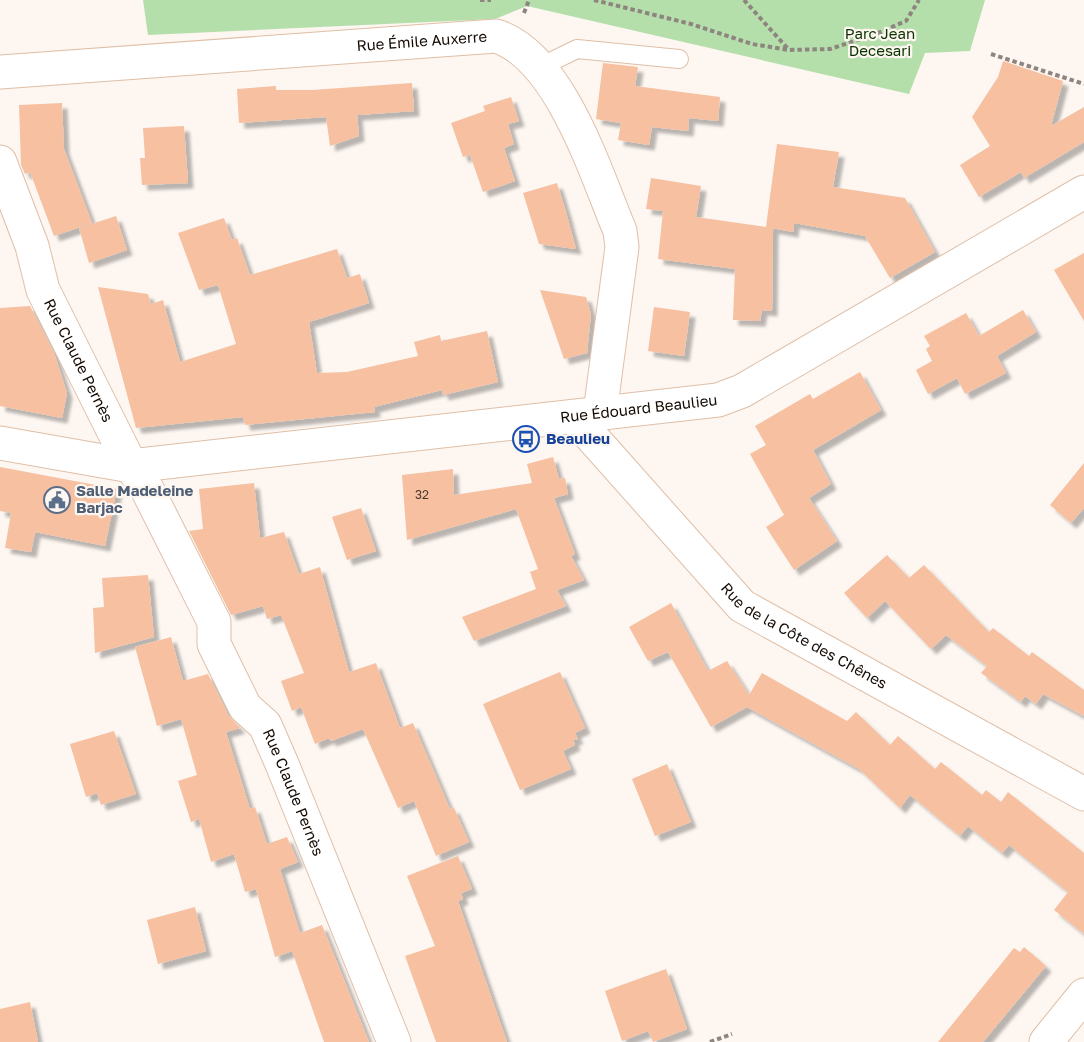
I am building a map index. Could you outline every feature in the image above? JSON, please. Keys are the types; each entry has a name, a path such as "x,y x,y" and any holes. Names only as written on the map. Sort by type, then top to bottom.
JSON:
{"street":[{"name":"Rue Émile Auxerre","path":"0,72 496,36 512,41 564,100 620,231 622,248 587,415"},
{"name":"Rue Claude Pernès","path":"0,162 32,246 43,291 131,466 147,489 214,622 214,644 245,707 264,726 269,735 394,1042"},
{"name":"Rue Édouard Beaulieu","path":"0,443 131,466 718,400 742,391 1084,192"},
{"name":"Rue de la Côte des Chênes","path":"587,415 742,606 1084,794"},
{"path":"1046,1042 1084,995"}],"lane":[{"path":"538,68 577,49 679,59"}],"path":[{"path":"480,0 491,0"},
{"path":"594,0 691,24 752,44 789,50 830,49 876,34 906,21 919,0"},
{"path":"744,0 789,50"},
{"path":"991,54 1084,84"},
{"path":"710,1042 732,1034"}],"green space":[{"name":"Parc Jean Decesari","path":"143,0 985,0 970,51 925,53 909,94 527,6 495,19 148,35"}],"building":[{"path":"1003,61 1063,81 1051,126 1084,107 1084,142 1024,178 1021,172 979,197 960,165 990,146 972,117 998,77"},
{"path":"603,63 638,67 635,86 720,97 718,121 689,118 688,131 652,127 649,145 618,140 621,123 596,119"},
{"path":"412,83 414,111 357,115 359,136 330,146 326,117 239,123 237,89 276,86 276,90 312,90"},
{"path":"511,97 519,121 508,124 514,144 504,148 515,181 483,192 470,155 463,157 451,123 485,111 483,106"},
{"path":"62,103 64,149 92,223 54,236 30,172 25,174 21,165 19,105"},
{"path":"184,126 188,183 142,185 140,158 145,158 143,128"},
{"path":"777,144 839,152 833,187 905,198 935,252 890,278 865,236 794,223 793,232 766,227"},
{"path":"651,178 701,186 696,217 773,228 772,311 762,310 760,321 733,320 735,269 658,259 663,211 646,209"},
{"path":"557,183 576,249 539,244 523,193"},
{"path":"116,216 127,250 89,263 79,228"},
{"path":"224,218 232,240 237,238 250,275 337,249 347,278 360,274 369,303 309,322 317,373 347,372 418,356 414,342 440,335 441,341 487,331 498,382 443,395 442,390 374,407 375,412 245,425 243,417 136,428 98,287 148,294 151,304 163,300 180,362 236,344 218,285 199,290 178,233"},
{"path":"1084,253 1084,321 1054,270"},
{"path":"540,290 586,297 591,314 587,353 564,359"},
{"path":"30,306 54,353 67,393 62,418 0,406 0,308"},
{"path":"654,307 690,312 684,356 648,351"},
{"path":"1023,310 1036,332 997,356 1006,373 965,394 957,378 928,394 916,370 932,361 926,349 930,346 924,336 966,313 979,336"},
{"path":"860,372 881,410 813,450 831,484 809,498 837,541 794,570 766,527 784,515 750,454 766,445 755,426 810,394 813,399"},
{"path":"553,457 559,479 565,478 568,494 554,498 575,554 571,556 584,580 557,590 566,606 474,641 462,617 536,589 530,572 538,569 516,509 407,540 402,475 453,469 454,495 532,483 527,464"},
{"path":"1084,463 1084,508 1071,523 1050,505"},
{"name":"Salle Madeleine Barjac","path":"0,467 117,489 105,546 35,532 31,552 5,548 11,513 0,511"},
{"path":"254,483 260,538 284,532 299,574 320,567 349,672 376,663 400,728 413,723 450,809 454,808 469,842 436,856 414,801 398,808 363,729 331,741 329,738 315,744 301,707 292,711 281,681 304,673 281,615 267,619 263,606 231,615 189,531 203,529 199,489"},
{"path":"361,508 376,551 347,560 332,517"},
{"path":"887,555 909,578 924,565 989,632 993,628 1029,656 1032,652 1084,690 1084,716 1043,694 1036,704 1025,696 1021,702 981,673 987,666 946,635 931,649 885,601 867,618 844,593"},
{"path":"148,575 154,637 95,653 93,608 104,607 102,578"},
{"path":"671,603 708,671 727,661 749,695 762,673 847,721 856,712 890,745 898,736 935,769 941,762 982,795 986,790 1001,802 1008,792 1084,853 1084,934 1054,910 1068,892 1009,845 1002,853 968,826 960,836 910,795 900,808 859,769 747,707 711,727 668,652 648,661 629,627"},
{"path":"171,637 183,681 208,674 228,715 240,728 226,732 250,809 255,807 267,844 287,837 298,862 280,869 300,933 322,925 369,1042 324,1042 292,951 275,957 256,889 245,892 234,854 211,862 199,819 191,822 178,781 197,775 181,719 157,726 135,647"},
{"path":"560,672 585,728 575,733 578,739 573,740 575,745 563,751 571,769 520,790 483,704"},
{"path":"114,731 136,794 101,805 97,793 86,797 70,744"},
{"path":"667,764 691,822 655,836 632,779"},
{"path":"458,856 472,889 461,893 463,899 458,901 507,1042 436,1042 405,956 435,946 407,876"},
{"path":"195,907 206,951 158,964 147,920"},
{"path":"1024,947 1046,966 983,1042 938,1042 1014,948 1020,952"},
{"path":"666,969 687,1029 653,1042 648,1031 622,1041 605,991"},
{"path":"30,1002 38,1042 0,1042 0,1009"}],"place":[{"name":"Beaulieu","path":"526,439"},
{"name":"Salle Madeleine Barjac","path":"57,500"}]}
